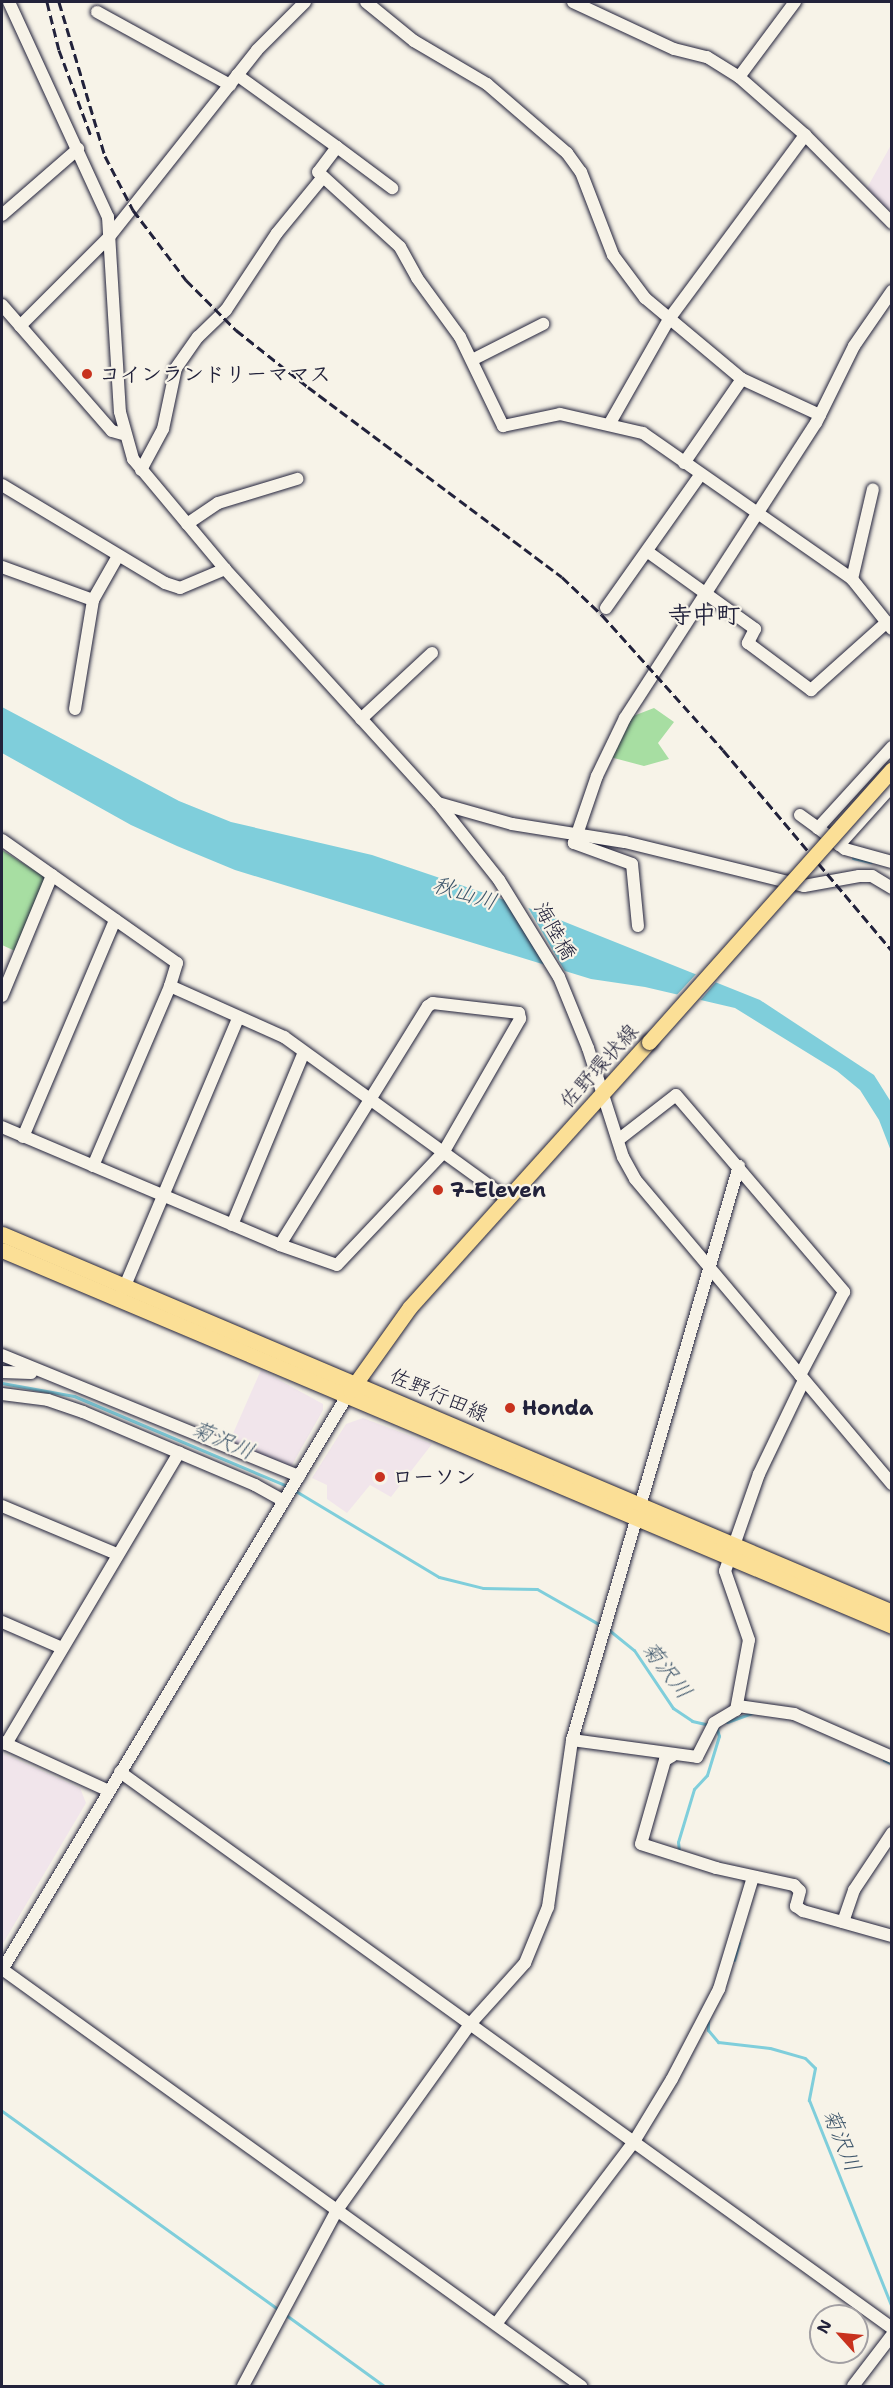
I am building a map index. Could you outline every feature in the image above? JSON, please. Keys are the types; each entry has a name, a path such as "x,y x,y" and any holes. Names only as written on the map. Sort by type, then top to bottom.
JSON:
{"main road":[{"name":"佐野環状線","path":"347,1396 410,1307 891,769"},
{"name":"佐野行田線","path":"2,1234 122,1293 347,1396 891,1612"},
{"name":"佐野行田線","path":"2,1250 355,1382 637,1511"},
{"name":"佐野行田線","path":"731,1550 891,1626"}],"street":[{"path":"2,305 112,431 123,434 108,217 9,2"},
{"path":"20,326 109,237 233,80 305,2"},
{"path":"366,2 414,41 487,84 567,153 581,172 614,255 629,280 669,319 742,379 820,415"},
{"path":"573,2 674,49 707,57 739,76 805,135 891,223"},
{"path":"739,76 795,2"},
{"path":"97,12 233,80 336,147 392,188"},
{"path":"610,423 669,319 805,135"},
{"path":"336,147 318,172 394,238 472,360 503,426 560,414 610,423 643,433 852,579 889,625 811,690 747,643 755,629 648,552"},
{"path":"2,215 78,149"},
{"path":"141,470 163,429 176,368 198,337 226,310 277,233 322,177"},
{"path":"638,926 632,864 574,843 574,833 625,718 820,415 854,345 891,291"},
{"path":"472,360 543,324"},
{"path":"684,463 742,379"},
{"name":"海陸橋","path":"123,434 141,470 225,568 438,803 499,880 534,932 571,1004 618,1140 635,1179 891,1484"},
{"path":"606,608 648,552 700,475"},
{"path":"187,524 218,503 297,479"},
{"path":"2,485 118,556 180,588 225,568"},
{"path":"852,579 873,489"},
{"path":"75,709 93,600 118,556"},
{"path":"2,567 93,600"},
{"path":"361,719 432,653"},
{"path":"818,828 891,747"},
{"path":"839,845 891,786"},
{"path":"438,803 512,824 574,833 804,886 872,876 891,888"},
{"path":"800,815 839,845 876,859 891,862"},
{"path":"2,840 177,963 170,986 93,1166"},
{"path":"872,876 876,859"},
{"path":"2,996 52,875"},
{"path":"23,1137 115,920"},
{"path":"170,986 284,1037 508,1199"},
{"path":"2,1127 280,1245 338,1265 443,1153 520,1019 519,1013 432,1003 280,1245"},
{"path":"122,1293 238,1018"},
{"path":"232,1225 304,1052"},
{"path":"572,1740 672,1756 697,1757 712,1727 738,1706 749,1640 725,1571 759,1474 802,1377 844,1293 739,1166 676,1095 618,1140"},
{"path":"243,2386 337,2210 471,2023 525,1963 548,1907 572,1740 739,1166"},
{"path":"2,1355 38,1373 91,1391 297,1479"},
{"path":"2,1372 38,1373"},
{"path":"2,1394 48,1400 286,1498"},
{"path":"347,1396 2,1969 581,2386"},
{"path":"109,1791 4,1743 178,1453"},
{"path":"2,1506 117,1554"},
{"path":"2,1622 62,1648"},
{"path":"738,1706 779,1709 817,1721 891,1757"},
{"path":"672,1756 665,1760 641,1844 753,1878 794,1885 800,1891 799,1909 891,1936"},
{"path":"120,1772 635,2140 891,2328"},
{"path":"843,1922 854,1890 891,1833"},
{"path":"496,2324 635,2140 719,1989 753,1878"},
{"path":"853,2386 891,2335"}],"shaded area":[{"path":"891,145 892,213 867,188"},
{"path":"261,1370 323,1404 323,1410 292,1465 284,1467 228,1445"},
{"path":"363,1418 432,1444 391,1497 370,1485 347,1513 327,1499 327,1485 312,1478 346,1424"},
{"path":"2,1753 80,1788 86,1803 2,1945"}],"green space":[{"path":"654,708 674,722 658,743 669,759 644,766 610,757 628,718"},
{"path":"2,850 46,878 15,951 2,945"}],"water":[{"name":"秋山川","path":"2,707 179,801 231,822 372,855 540,912 760,1000 874,1075 891,1102 891,1151 879,1120 860,1090 837,1071 735,1008 645,987 591,979 235,870 131,825 2,753"}],"pier":[{"path":"503,896 526,904 567,975 547,969"},
{"path":"697,973 717,981 698,1003 674,998"}],"waterway":[{"path":"853,858 871,862"},
{"name":"菊沢川","path":"2,1383 74,1396 289,1487"},
{"name":"菊沢川","path":"294,1490 439,1577 483,1588 537,1589 600,1625"},
{"name":"菊沢川","path":"609,1630 634,1650 673,1708 692,1721 709,1725"},
{"path":"727,1722 752,1713"},
{"name":"菊沢川","path":"679,1851 678,1842 694,1789 707,1775 719,1736 716,1726"},
{"path":"884,1760 892,1764"},
{"name":"菊沢川","path":"734,1960 739,1943"},
{"name":"菊沢川","path":"708,2021 708,2030 718,2042 770,2048 805,2058 815,2068 809,2100 892,2308"},
{"path":"2,2111 280,2311"},
{"path":"286,2315 384,2386"}],"railway":[{"path":"47,2 59,50 91,136"},
{"path":"59,2 105,156 133,210 186,280 236,330 308,387 562,577 602,615 723,750 892,951"}],"place":[{"name":"コインランドリーママス","path":"87,374"},
{"name":"7-Eleven","path":"438,1190"},
{"name":"Honda","path":"510,1408"},
{"name":"ローソン","path":"380,1477"}],"district":[{"name":"寺中町","path":"704,616"}]}
